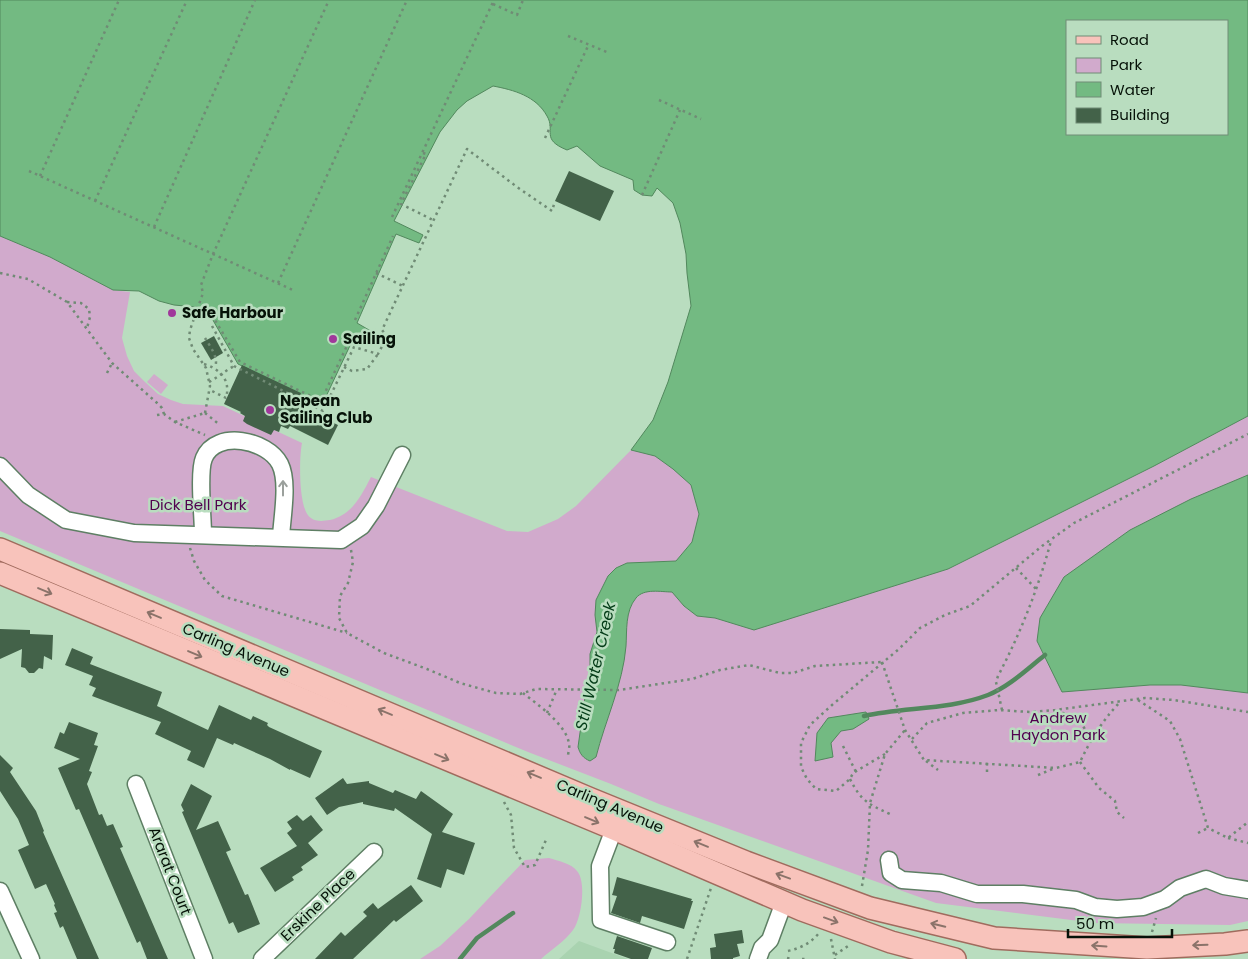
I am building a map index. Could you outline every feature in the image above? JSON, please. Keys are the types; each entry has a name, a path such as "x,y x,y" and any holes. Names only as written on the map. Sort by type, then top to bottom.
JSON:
{"main road":[{"name":"Carling Avenue","path":"0,549 610,806 746,862 870,908 994,938 1225,944 1248,941"},
{"name":"Carling Avenue","path":"0,573 614,829 802,910 890,942 956,959"}],"street":[{"path":"203,534 201,470 203,459 214,446 228,441 252,442 269,451 280,464 284,485 281,537"},
{"path":"0,466 28,495 66,520 134,533 341,540 362,526 376,506 402,455"},
{"name":"Ararat Court","path":"136,784 204,959"},
{"path":"614,829 600,866 601,920 667,942"},
{"name":"Erskine Place","path":"262,959 374,852"},
{"path":"889,860 891,873 902,880 942,883 977,894 1023,894 1076,900 1095,907 1117,909 1143,907 1165,899 1180,888 1206,879 1224,886 1248,890"},
{"path":"0,891 31,959"},
{"path":"758,959 762,948 770,940 784,902"}],"path":[{"path":"40,176 119,0"},
{"path":"95,201 187,0"},
{"path":"153,227 255,0"},
{"path":"205,413 209,382 206,368 193,349 189,338 203,293 201,285 213,254 329,0"},
{"path":"278,283 407,0"},
{"path":"495,0 493,4 517,15 523,0"},
{"path":"392,217 495,0"},
{"path":"568,36 588,46 609,53"},
{"path":"545,138 588,46"},
{"path":"659,100 701,119"},
{"path":"642,195 680,110"},
{"path":"344,368 352,371 367,369 378,354 387,337 382,330 466,149 552,210 555,201"},
{"path":"423,153 426,154 401,204 434,220"},
{"path":"29,171 295,291"},
{"path":"355,320 393,236"},
{"path":"0,273 28,279 67,302 112,363 156,402 162,408 164,414 175,422 207,436 214,446"},
{"path":"376,273 403,286"},
{"path":"67,302 81,303 89,309 90,317 87,328"},
{"path":"212,315 240,362 321,401"},
{"path":"212,326 234,366 323,411 354,347 378,354"},
{"path":"317,408 352,335"},
{"path":"205,338 216,358 215,368"},
{"path":"107,372 112,363"},
{"path":"203,363 221,372 228,390 226,398 209,390"},
{"path":"209,382 218,377 221,372 234,366"},
{"path":"175,422 205,413"},
{"path":"205,413 220,425"},
{"path":"157,415 164,414"},
{"path":"905,730 885,754 856,772 836,791 816,789 807,779 801,767 801,743 810,725 920,628 945,615 970,606 1074,523 1248,434"},
{"path":"186,534 194,561 205,580 222,596 347,633 384,653 460,683 496,693 523,693 536,689 619,690 692,678 720,670 750,665 780,674 793,674 815,666 882,662"},
{"path":"1002,710 996,682 1018,638 1037,590 1052,539"},
{"path":"341,540 350,546 353,562 348,583 340,596 339,618 347,633"},
{"path":"1016,568 1037,590"},
{"path":"882,662 905,730 924,760 938,770"},
{"path":"547,713 557,689"},
{"path":"523,693 547,713 564,732 570,744 568,756"},
{"path":"912,739 927,723 964,713 1002,710 1030,712 1055,710 1145,698 1174,700 1248,712"},
{"path":"1137,699 1170,721 1180,739 1208,828 1228,838 1248,844"},
{"path":"1080,762 1090,741 1104,720 1121,701"},
{"path":"1055,710 1070,715 1084,725 1090,741"},
{"path":"843,746 856,772"},
{"path":"861,891 868,850 870,803 885,754"},
{"path":"924,760 1056,768"},
{"path":"1038,774 1080,762"},
{"path":"1080,762 1098,788 1115,801 1117,812 1124,818"},
{"path":"987,763 987,772"},
{"path":"850,779 859,796 890,814"},
{"path":"495,799 504,803 511,815 514,848 525,867 535,865 546,840"},
{"path":"1228,838 1248,822"},
{"path":"1198,833 1208,828"},
{"path":"687,959 714,882"},
{"path":"788,951 806,945 823,928"},
{"path":"830,936 835,957 850,944"},
{"path":"787,958 793,959"}],"shaded area":[{"path":"579,941 628,959 559,959"}],"green space":[{"path":"0,236 50,257 113,290 130,292 122,338 134,371 158,394 183,404 223,406 302,443 300,483 302,495 307,513 315,520 330,520 344,514 355,504 371,477 507,531 528,532 558,519 576,506 631,450 655,456 691,485 699,514 692,542 676,561 627,563 616,568 626,647 628,614 631,606 641,594 648,591 673,592 684,606 697,616 715,618 754,630 948,569 1154,466 1248,416 1248,921 1230,925 1095,923 936,903 659,804 528,752 0,531"},
{"path":"154,374 168,385 161,394 147,382"},
{"path":"549,858 568,864 577,871 582,883 582,901 573,930 562,942 541,959 420,959 440,946 469,919 525,860"}],"water":[{"path":"0,0 1248,0 1248,416 1154,466 948,569 754,630 715,618 697,616 684,606 672,592 653,591 639,595 632,603 628,615 626,646 618,688 596,757 590,761 582,756 578,747 590,671 590,654 597,632 596,600 608,576 616,568 627,563 676,561 692,542 699,514 691,485 655,456 631,450 653,420 668,382 691,306 686,254 680,223 673,203 657,188 652,196 642,195 634,190 633,180 600,166 577,146 567,150 559,146 551,138 547,116 537,103 524,95 493,86 467,101 457,110 440,132 394,221 423,235 419,243 396,234 357,323 381,337 379,343 355,335 322,405 238,364 206,308 174,305 159,301 139,291 113,290 50,257 0,236"},
{"path":"1248,475 1248,693 1181,685 1150,685 1062,692 1037,641 1040,618 1064,577 1130,530 1191,499"},
{"path":"866,712 869,719 853,729 841,731 831,743 833,757 815,761 817,733 828,718"}],"building":[{"path":"569,171 614,191 600,221 555,201"},
{"path":"214,336 223,353 211,360 201,343"},
{"path":"242,365 301,393 296,405 338,425 328,445 290,426 288,429 281,426 279,432 274,430 271,435 247,424 243,421 245,416 241,412 224,404"},
{"path":"0,629 30,630 30,634 53,635 52,660 44,656 43,669 39,668 34,673 29,673 25,668 21,667 22,649 0,659"},
{"path":"72,648 93,657 90,664 162,692 157,706 208,730 219,705 251,720 253,716 268,723 269,727 322,751 310,778 234,743 233,745 217,738 204,768 187,760 191,751 155,734 161,722 92,696 96,688 89,685 93,676 65,665"},
{"path":"69,722 98,733 94,745 98,746 89,771 92,772 87,784 99,815 102,814 107,826 113,824 123,847 120,848 168,959 147,959 140,941 137,943 79,809 76,810 58,768 80,759 54,748 60,732 64,734"},
{"path":"0,755 13,768 10,772 36,811 43,832 99,959 77,959 63,926 60,928 54,913 57,912 55,904 46,884 35,889 18,850 29,845 18,819 0,791"},
{"path":"343,778 347,784 369,781 369,783 393,793 395,790 416,799 421,791 453,814 442,832 475,843 464,875 447,869 441,888 417,879 432,834 395,808 394,811 363,804 363,802 339,807 327,815 315,798"},
{"path":"191,784 212,796 196,830 218,821 231,850 226,852 245,895 248,894 260,924 238,933 233,922 229,924 182,812 184,811 181,805"},
{"path":"297,815 303,821 311,815 323,830 308,843 318,855 301,867 303,870 292,877 294,880 275,892 260,868 297,846 287,833 292,829 287,822"},
{"path":"617,877 692,899 684,929 642,916 640,923 611,913 617,896 612,895"},
{"path":"411,885 423,901 396,922 394,920 353,959 315,959 341,932 345,936 367,916 363,912 373,903 378,909"},
{"path":"742,930 744,943 737,944 740,956 733,959 711,959 710,948 716,947 714,934"},
{"path":"617,936 652,948 648,959 631,959 614,953 615,949 613,949"}],"waterway":[{"path":"864,716 942,706 988,695 1011,682 1045,655"},
{"name":"Still Water Creek","path":"460,959 477,938 513,913"}],"place":[{"name":"Safe Harbour","path":"172,313"},
{"name":"Sailing","path":"333,339"},
{"name":"Nepean Sailing Club","path":"270,410"}],"park label":[{"name":"Dick Bell Park","path":"198,505"},
{"name":"Andrew Haydon Park","path":"1058,726"}]}
